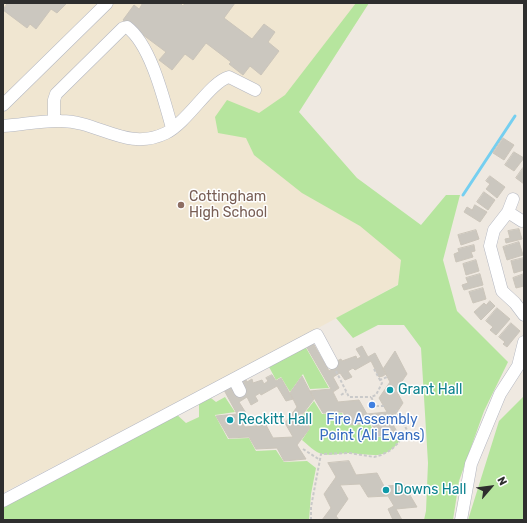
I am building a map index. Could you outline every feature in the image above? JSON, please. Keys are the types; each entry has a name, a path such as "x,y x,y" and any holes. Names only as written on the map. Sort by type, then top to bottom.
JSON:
{"street":[{"path":"3,105 107,3"},
{"path":"54,121 54,100 56,94 123,28 127,27 145,49 151,61 172,128"},
{"path":"3,126 54,121 82,123 128,140 147,139 166,133 186,118 215,86 226,78 229,77 255,90"},
{"path":"513,199 508,212 494,230 490,246 502,291 515,303 524,316"},
{"path":"508,212 522,221"},
{"path":"3,501 317,335 332,363"},
{"path":"461,520 471,464 500,394 518,366 524,342"},
{"path":"234,379 240,391"}],"path":[{"path":"332,363 349,397 371,397 376,394 382,383 374,369"},
{"path":"380,380 387,376"},
{"path":"341,395 346,392"},
{"path":"371,397 376,406 384,406"},
{"path":"311,520 311,507 321,454 374,456 391,450 399,442 407,430 396,410"},
{"path":"302,449 320,460"}],"shaded area":[{"name":"Cottingham High School","path":"3,3 369,3 274,150 443,260 287,345 3,493"}],"green space":[{"path":"356,3 369,3 299,112 357,178 421,225 446,195 460,195 443,260 457,311 508,362 484,411 459,481 453,520 424,520 426,511 428,463 421,348 404,325 378,325 353,338 336,318 398,285 401,260 360,226 302,193 254,155 246,138 218,133 215,117 227,100 259,113 285,95"},
{"path":"305,346 329,388 310,389 303,374 290,392 281,377 276,380 268,365"},
{"path":"524,396 524,520 468,520 499,421"},
{"path":"225,397 235,412 215,415 228,439 249,438 256,451 276,450 284,462 307,461 316,468 311,494 309,520 3,520 3,504 175,413 186,423 199,417 199,403 211,398 216,402"},
{"path":"314,401 322,414 342,413 349,425 370,424 377,437 403,436 391,449 380,455 350,453 325,455 314,450 302,440 310,428 303,415"}],"building":[{"path":"8,3 67,3 57,13 51,9 36,29 30,24 27,28 3,10"},
{"path":"143,3 180,3 183,6 185,3 235,3 224,18 252,39 264,24 275,32 268,42 279,51 261,75 250,66 243,75 229,64 231,62 206,43 193,60 185,54 172,70 159,60 166,52 123,20 134,5 139,9"},
{"path":"503,138 514,145 504,160 493,153"},
{"path":"514,152 524,158 514,171 505,165"},
{"path":"523,168 524,169 524,184 516,178"},
{"path":"490,176 505,187 497,198 486,189 490,184 486,181"},
{"path":"484,192 495,200 488,210 477,202"},
{"path":"475,205 487,212 480,222 464,212 467,207 472,210"},
{"path":"519,229 522,239 506,243 505,239 510,238 508,231"},
{"path":"476,230 479,239 461,245 458,235"},
{"path":"519,242 523,255 507,260 503,247"},
{"path":"474,245 475,251 471,252 473,257 456,262 454,254 459,252 458,249"},
{"path":"524,258 524,270 514,273 511,261"},
{"path":"476,260 479,271 466,275 463,264"},
{"path":"480,274 483,285 464,290 462,285 468,283 466,278"},
{"path":"524,274 524,286 516,288 513,278"},
{"path":"483,288 486,299 473,303 469,292"},
{"path":"490,301 495,306 481,320 474,312 484,303 486,305"},
{"path":"497,308 510,319 496,335 490,330 493,327 486,321"},
{"path":"511,323 520,331 507,347 503,344 505,342 499,337"},
{"name":"Grant Hall","path":"313,343 329,371 337,366 335,362 341,359 342,361 356,356 357,359 361,357 356,349 362,346 368,357 375,353 383,369 395,351 407,374 396,390 403,403 391,421 399,435 378,436 371,423 350,425 343,412 323,413 310,391 331,389 306,346","holes":["371,361 379,377 386,374 390,382 379,398 387,412 367,414 359,400 338,402 333,392 339,388 333,377 340,373 345,380 352,377 348,371 353,368 355,370"]},
{"name":"Reckitt Hall","path":"272,375 276,381 281,378 293,399 290,393 302,376 314,399 302,415 310,428 297,445 306,459 284,461 277,448 256,449 249,437 229,438 216,416 237,414 224,390 230,386 235,395 243,391 238,382 245,378 247,382 252,379 253,383 262,380 264,384 268,381 266,378","holes":["277,386 286,401 293,399 297,407 285,423 293,437 273,438 266,425 245,427 239,417 246,413 239,402 247,397 251,405 258,401 255,396 260,393 261,395"]},
{"name":"Downs Hall","path":"349,461 356,475 377,473 384,486 404,485 417,507 396,509 402,520 393,520 388,509 394,506 388,496 368,497 360,484 340,485 348,499 336,516 339,520 322,520 331,508 324,494 336,477 328,463"}],"waterway":[{"path":"463,195 515,116"}],"place":[{"name":"Cottingham High School","path":"181,205"},
{"name":"Grant Hall","path":"390,390"},
{"name":"Fire Assembly Point (Ali Evans)","path":"372,405"},
{"name":"Reckitt Hall","path":"230,420"},
{"name":"Downs Hall","path":"386,490"}]}
